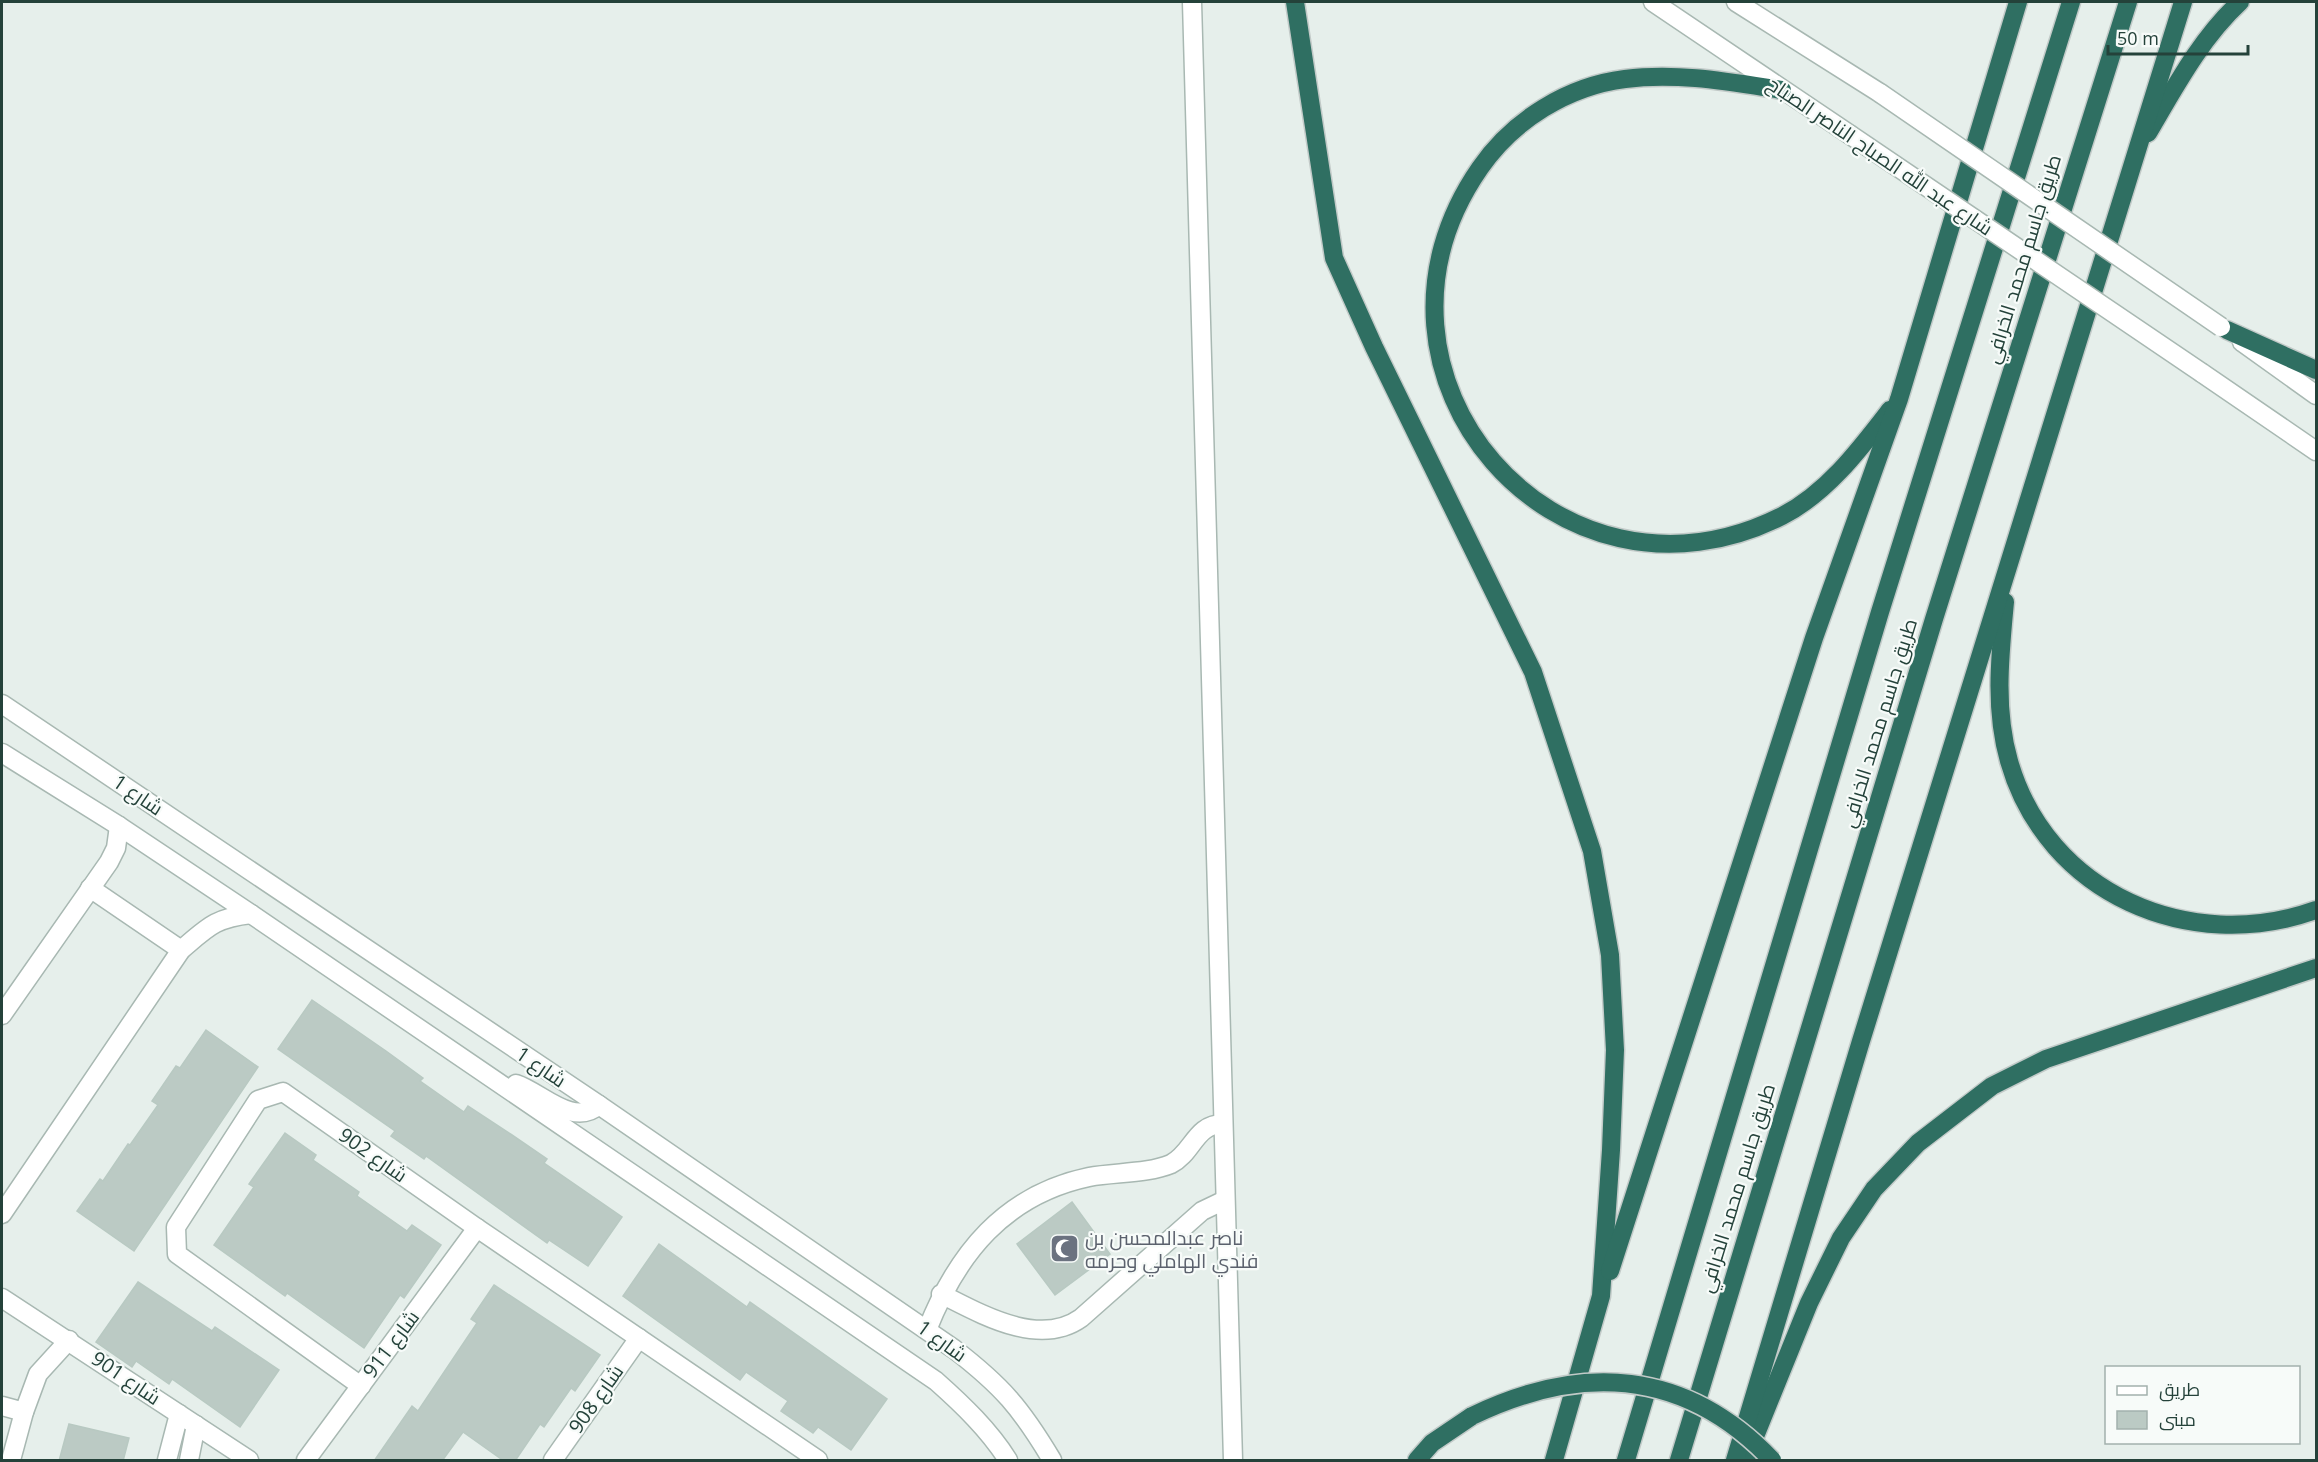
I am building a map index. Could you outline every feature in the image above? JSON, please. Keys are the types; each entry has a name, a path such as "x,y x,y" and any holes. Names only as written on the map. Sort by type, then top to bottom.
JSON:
{"highway":[{"path":"1294,2 1334,258 1374,347 1533,672 1592,851 1610,955 1614,1050 1611,1150 1602,1296"},
{"path":"1554,1461 1602,1296 1811,650 1899,399 2018,2"},
{"name":"طريق جاسم محمد الخرافي","path":"1626,1461 1880,612 2071,2"},
{"name":"طريق جاسم محمد الخرافي","path":"1679,1461 1927,641 2128,2"},
{"path":"1735,1461 2132,160 2183,2"},
{"path":"2132,160 2184,72 2214,29 2240,2"},
{"path":"1782,90 1681,77 1624,79 1575,91 1518,127 1486,159 1472,179 1461,197 1443,242 1436,278 1435,322 1437,346 1448,390 1457,411 1484,453 1500,472 1534,501 1589,530 1639,542 1669,543 1696,543 1724,537 1751,530 1785,515 1833,478 1899,399"},
{"path":"2224,329 2316,370"},
{"path":"2009,562 1999,695 2004,734 2016,782 2035,820 2049,839 2086,876 2108,890 2130,903 2182,921 2239,926 2283,920 2316,910"},
{"path":"1746,1461 1809,1303 1841,1238 1874,1189 1918,1143 1992,1086 2046,1059 2316,968"},
{"path":"1417,1461 1432,1443 1472,1416 1509,1398 1561,1384 1614,1381 1665,1392 1687,1400 1736,1427 1772,1461"}],"street":[{"path":"1192,2 1233,1461"},
{"name":"شارع عبد الله الصباح الناصر الصباح","path":"1653,2 2316,451"},
{"path":"1736,2 1880,93 2224,329 2316,395"},
{"name":"شارع 1","path":"2,704 599,1105 927,1330 996,1382 1028,1419 1052,1461"},
{"name":"شارع 1","path":"2,753 251,914 936,1381 968,1410 995,1440 1008,1461"},
{"path":"2,1015 116,848 118,826"},
{"path":"90,888 181,950"},
{"path":"3,1209 181,950 224,917 251,914"},
{"path":"491,1076 534,1091 575,1114 586,1113 599,1105"},
{"name":"شارع 902","path":"361,1386 177,1254 176,1227 258,1100 283,1092 477,1228 818,1461"},
{"path":"927,1330 941,1294 973,1246 1000,1220 1049,1190 1086,1178 1172,1163 1188,1150 1203,1130 1223,1124"},
{"path":"941,1294 1004,1323 1049,1330 1066,1327 1081,1318 1202,1211 1225,1200"},
{"name":"شارع 911","path":"306,1461 477,1228"},
{"name":"شارع 901","path":"2,1298 249,1461"},
{"name":"شارع 908","path":"554,1461 639,1338"},
{"path":"11,1461 24,1412 38,1374 69,1341"},
{"path":"2,1406 24,1412"},
{"path":"167,1461 179,1414"},
{"path":"189,1461 196,1425"}],"building":[{"path":"312,1000 423,1078 420,1081 464,1112 468,1106 512,1135 547,1159 544,1163 622,1217 588,1266 549,1240 547,1243 426,1156 424,1159 391,1136 395,1131 278,1049"},
{"path":"206,1030 258,1067 134,1251 77,1211 100,1179 103,1181 128,1144 130,1145 158,1105 152,1101 176,1066 180,1068"},
{"path":"285,1133 316,1155 313,1160 359,1192 357,1196 407,1231 412,1225 441,1245 404,1298 400,1295 364,1348 287,1293 285,1296 214,1245 254,1187 249,1184"},
{"name":"ناصر عبدالمحسن بن فندي الهاملي وحرمه","path":"1072,1202 1110,1254 1055,1295 1017,1244"},
{"path":"659,1244 747,1307 750,1302 887,1399 851,1450 818,1427 813,1433 781,1411 788,1401 746,1372 740,1380 623,1296"},
{"path":"138,1282 212,1331 215,1327 279,1370 240,1427 172,1379 169,1384 136,1361 132,1367 96,1342"},
{"path":"494,1285 600,1355 575,1391 571,1388 544,1427 540,1424 515,1461 504,1461 463,1432 442,1461 374,1461 412,1406 418,1411 477,1323 471,1319"},
{"path":"69,1424 129,1438 123,1461 59,1461"}],"place":[{"name":"ناصر عبدالمحسن بن فندي الهاملي وحرمه","path":"1064,1249"}]}
